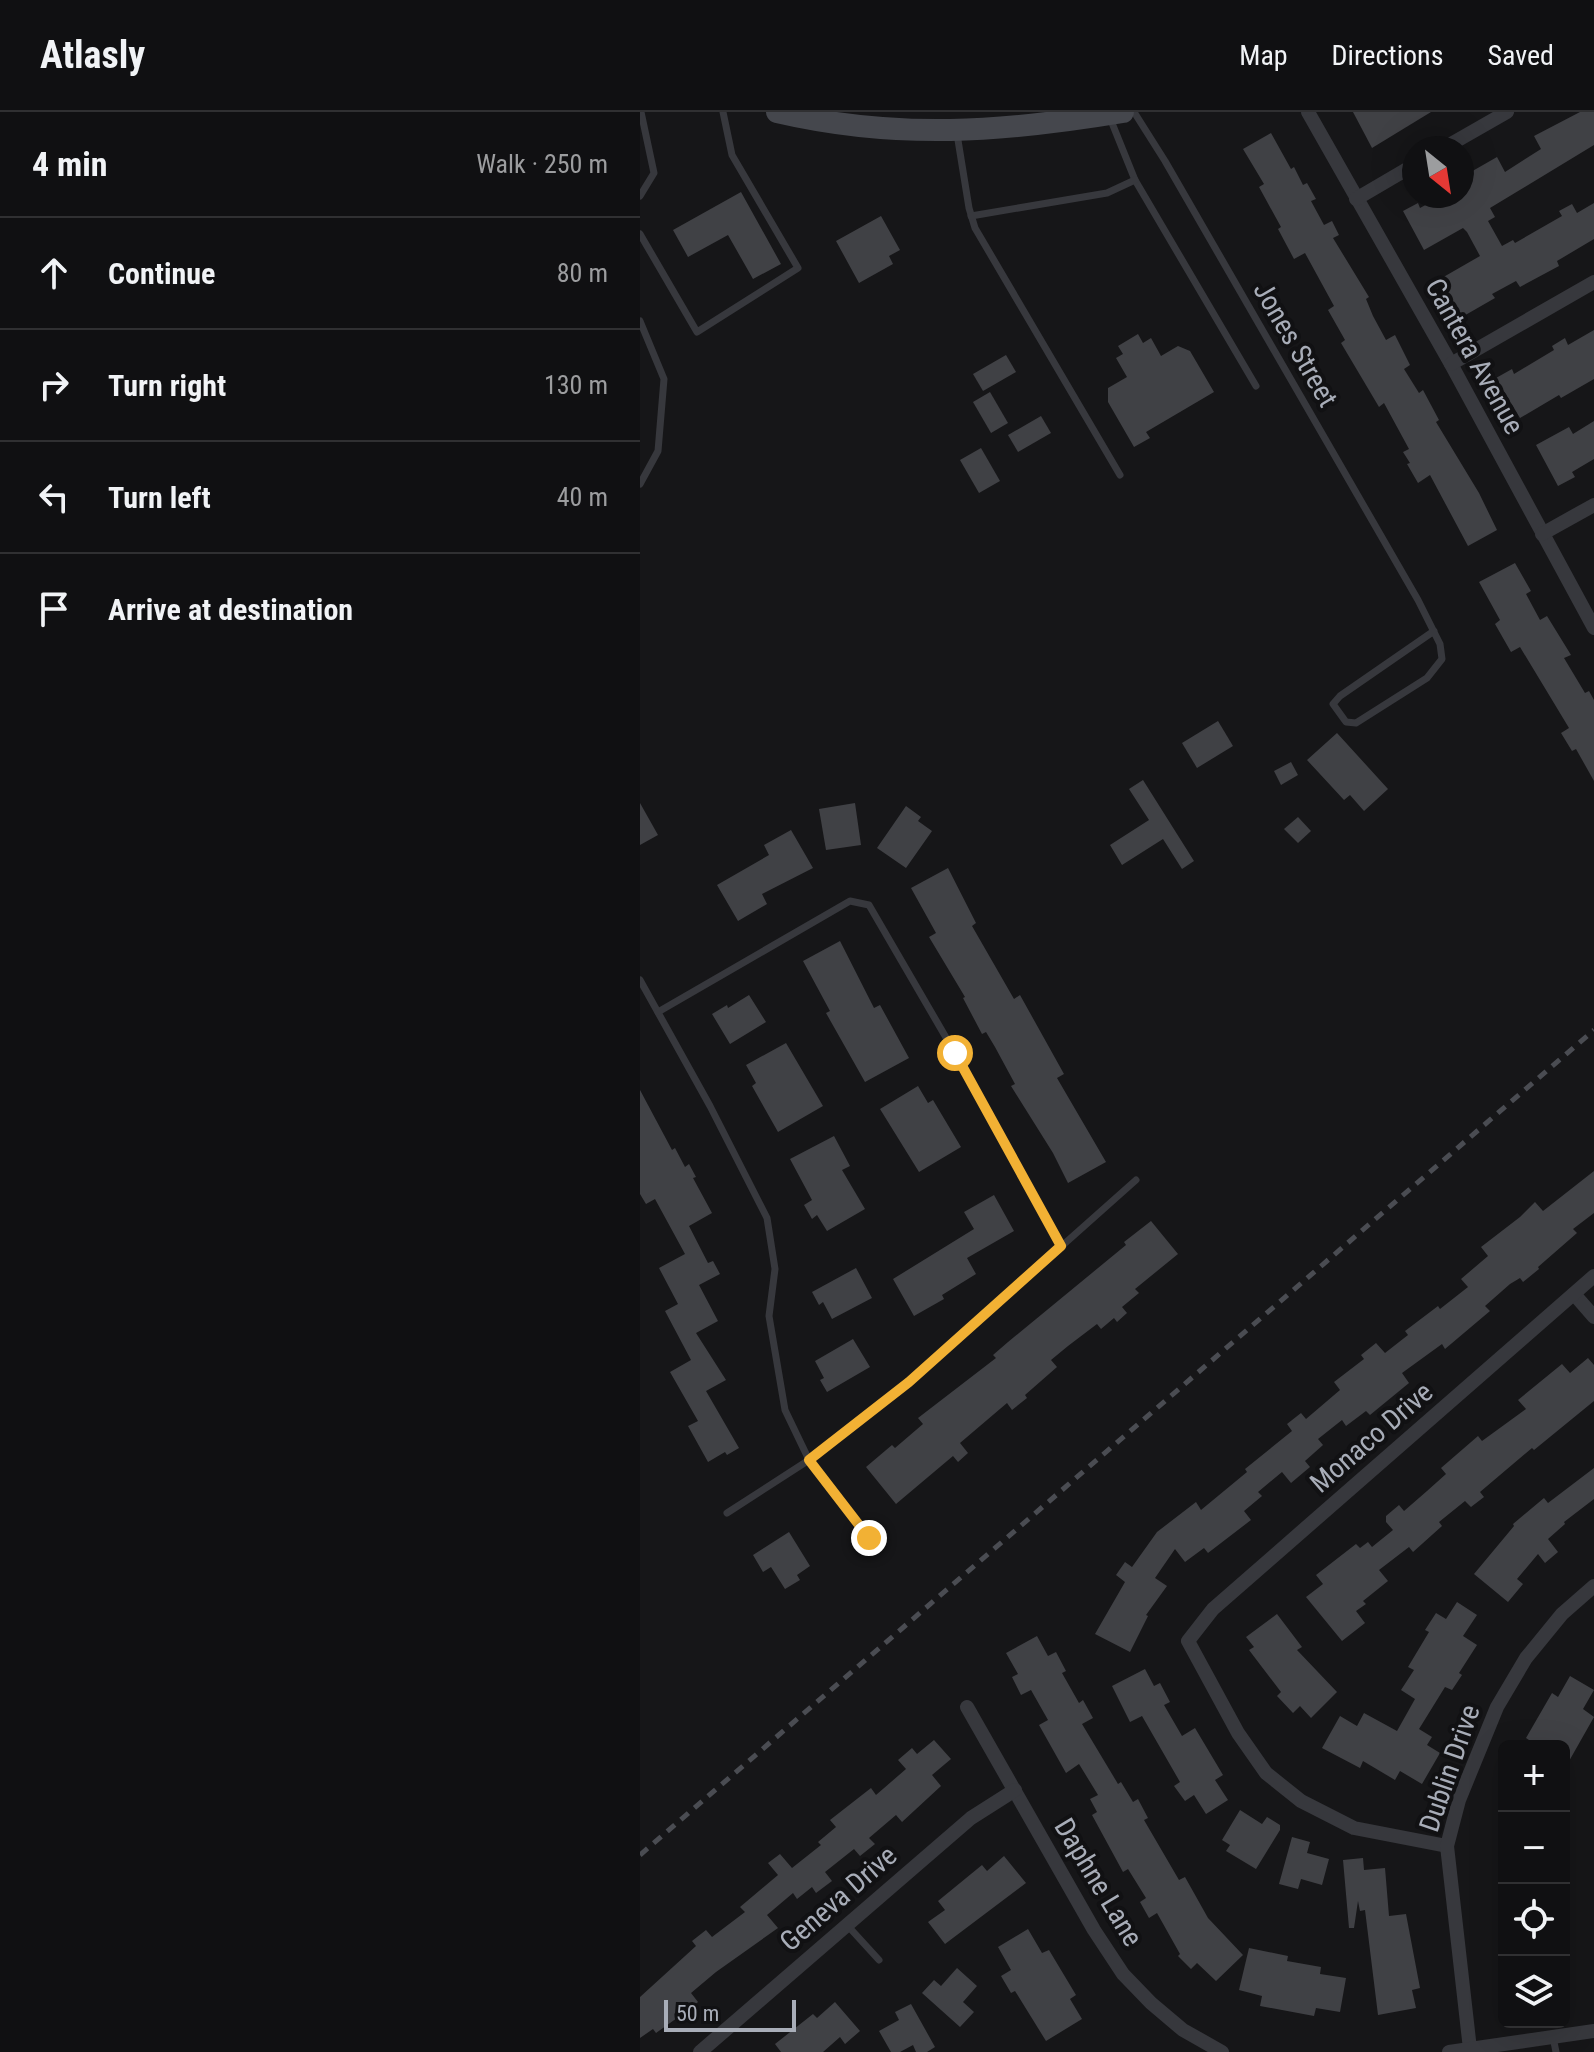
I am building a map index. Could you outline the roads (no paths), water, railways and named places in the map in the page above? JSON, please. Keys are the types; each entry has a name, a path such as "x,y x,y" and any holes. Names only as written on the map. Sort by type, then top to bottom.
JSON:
{"main road":[{"path":"777,112 889,129 957,132 1033,127 1116,113"}],"street":[{"name":"Cantera Avenue","path":"1308,112 1451,364 1594,628"},
{"path":"1465,136 1507,112"},
{"path":"1356,199 1402,172"},
{"path":"1451,364 1594,282"},
{"path":"1542,534 1594,505"},
{"name":"Monaco Drive","path":"1447,1846 1354,1828 1301,1801 1266,1773 1230,1719 1188,1641 1213,1609 1594,1276"},
{"path":"1574,1294 1594,1317"},
{"name":"Dublin Drive","path":"1470,2049 1447,1846 1459,1800 1497,1707 1526,1658 1562,1614 1594,1586"},
{"name":"Daphne Lane","path":"967,1707 1094,1930 1123,1974 1183,2030 1222,2052"},
{"name":"Geneva Drive","path":"700,2052 971,1818 1015,1790"},
{"path":"1449,2052 1554,2044 1594,2031"}],"lane":[{"path":"640,196 654,173 641,112"},
{"path":"640,234 697,332 798,268 732,155 723,112"},
{"name":"Jones Street","path":"1134,112 1434,631"},
{"path":"1116,113 1135,180 1256,386"},
{"path":"957,132 975,228 1120,475"},
{"path":"971,216 1107,193 1135,180"},
{"path":"640,321 664,379 658,451 640,484"},
{"path":"1434,631 1442,659 1437,668 1427,678 1356,723 1346,722 1333,704 1340,696 1434,631"},
{"path":"658,1012 850,901 869,905 1061,1246"},
{"path":"640,980 710,1106 767,1218 775,1269 769,1316 785,1410 809,1460 869,1538"},
{"path":"727,1513 809,1460 909,1382 1136,1180"},
{"path":"847,1925 879,1960"}],"railway":[{"path":"640,1855 1594,1030"}]}
